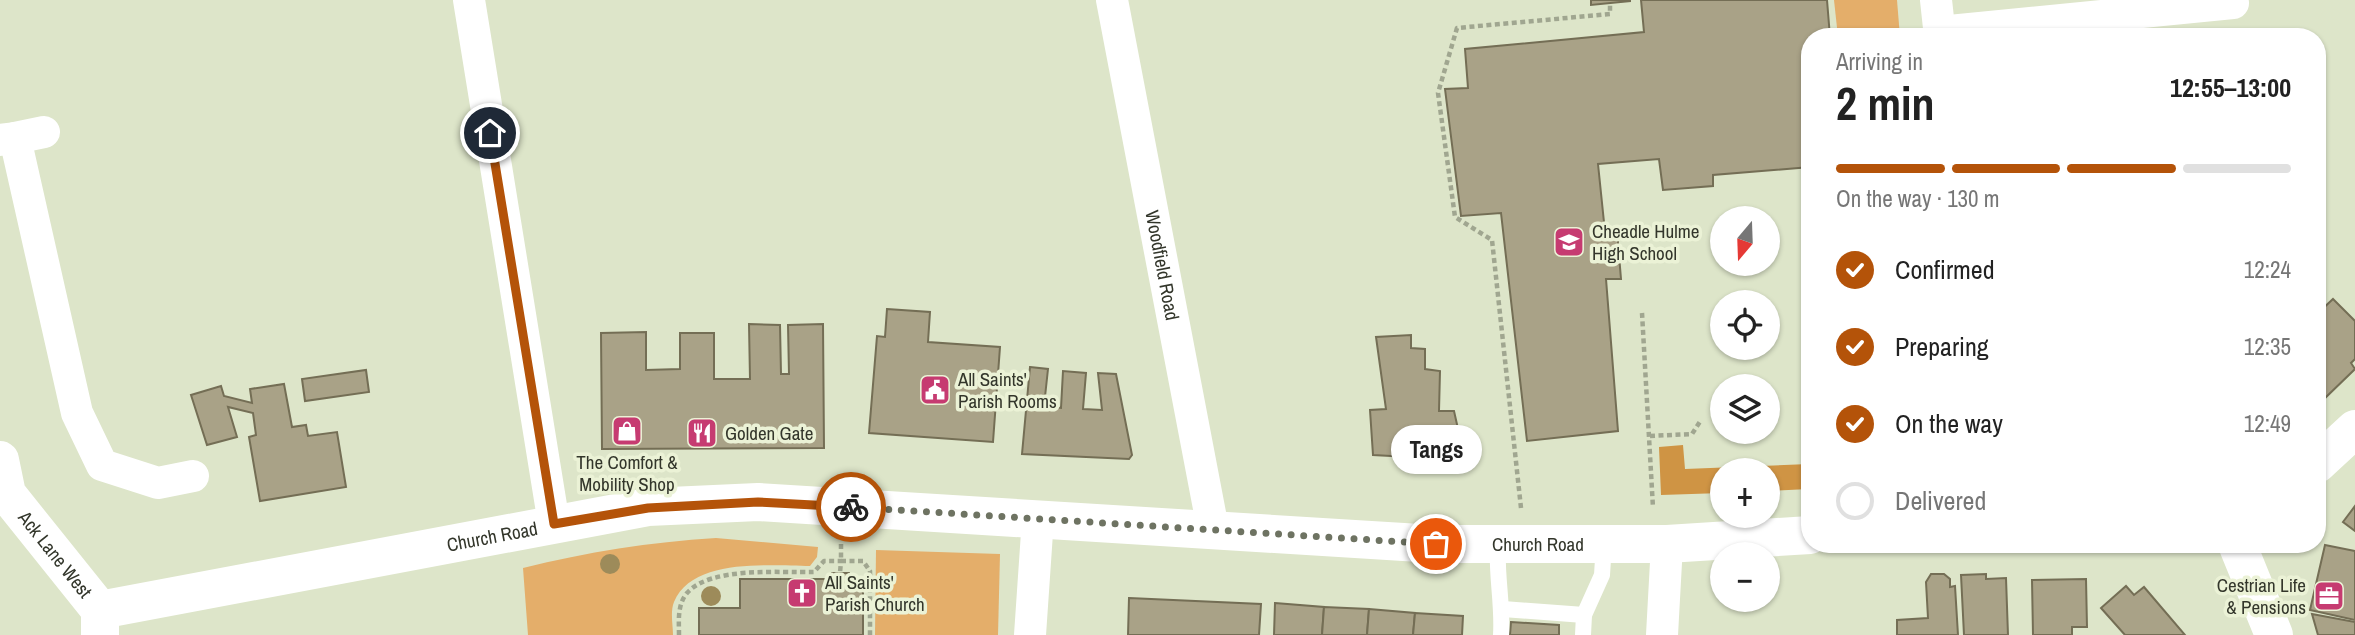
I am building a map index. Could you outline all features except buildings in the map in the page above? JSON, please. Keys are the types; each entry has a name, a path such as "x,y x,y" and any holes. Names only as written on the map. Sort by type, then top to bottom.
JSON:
{"main road":[{"path":"2326,456 2355,429"},
{"name":"Ack Lane West","path":"0,460 7,494 100,622"},
{"name":"Church Road","path":"100,622 554,524 648,508 758,502 1436,544 1661,543 1801,535"},
{"path":"2240,553 2265,631"}],"street":[{"path":"469,0 554,524"},
{"name":"Woodfield Road","path":"1112,0 1213,529"},
{"path":"1937,0 1939,28"},
{"path":"1997,28 2233,3"},
{"path":"20,137 77,413 102,465 158,483 193,476"},
{"path":"1030,635 1038,518"},
{"path":"1661,543 1662,635"}],"lane":[{"path":"1501,635 1503,609 1497,568 1511,543"},
{"path":"1583,635 1584,615 1602,575 1604,543"},
{"path":"1503,609 1584,615"}],"path":[{"path":"1511,543 1492,240 1455,217 1438,93 1457,28 1610,14 1610,3"},
{"path":"1642,313 1650,436 1661,543"},
{"path":"1650,436 1692,434 1701,420"},
{"path":"840,573 841,507"},
{"path":"679,635 680,606 686,594 710,578 741,574 814,572 824,562 841,561 863,561 870,571 870,635"}],"shaded area":[{"path":"1834,0 1897,0 1899,28 1837,28"},
{"path":"1683,445 1685,469 1710,468 1710,493 1661,495 1659,447"},
{"path":"1801,464 1801,489 1780,490 1780,465"},
{"path":"716,538 818,547 817,557 810,566 734,567 698,577 684,588 674,602 673,635 528,635 523,568 619,548"},
{"path":"876,550 1000,554 998,635 875,635"}],"way so far":[{"path":"851,507 1436,544"}],"place":[{"name":"Cheadle Hulme High School","path":"1569,242"},
{"name":"All Saints' Parish Rooms","path":"935,390"},
{"name":"The Comfort & Mobility Shop","path":"627,431"},
{"name":"Golden Gate","path":"702,433"},
{"name":"Tangs","path":"1436,544"},
{"name":"All Saints' Parish Church","path":"802,593"},
{"name":"Cestrian Life & Pensions","path":"2329,596"}],"route":[{"path":"490,133 554,524 648,508 758,502 851,507"}]}
